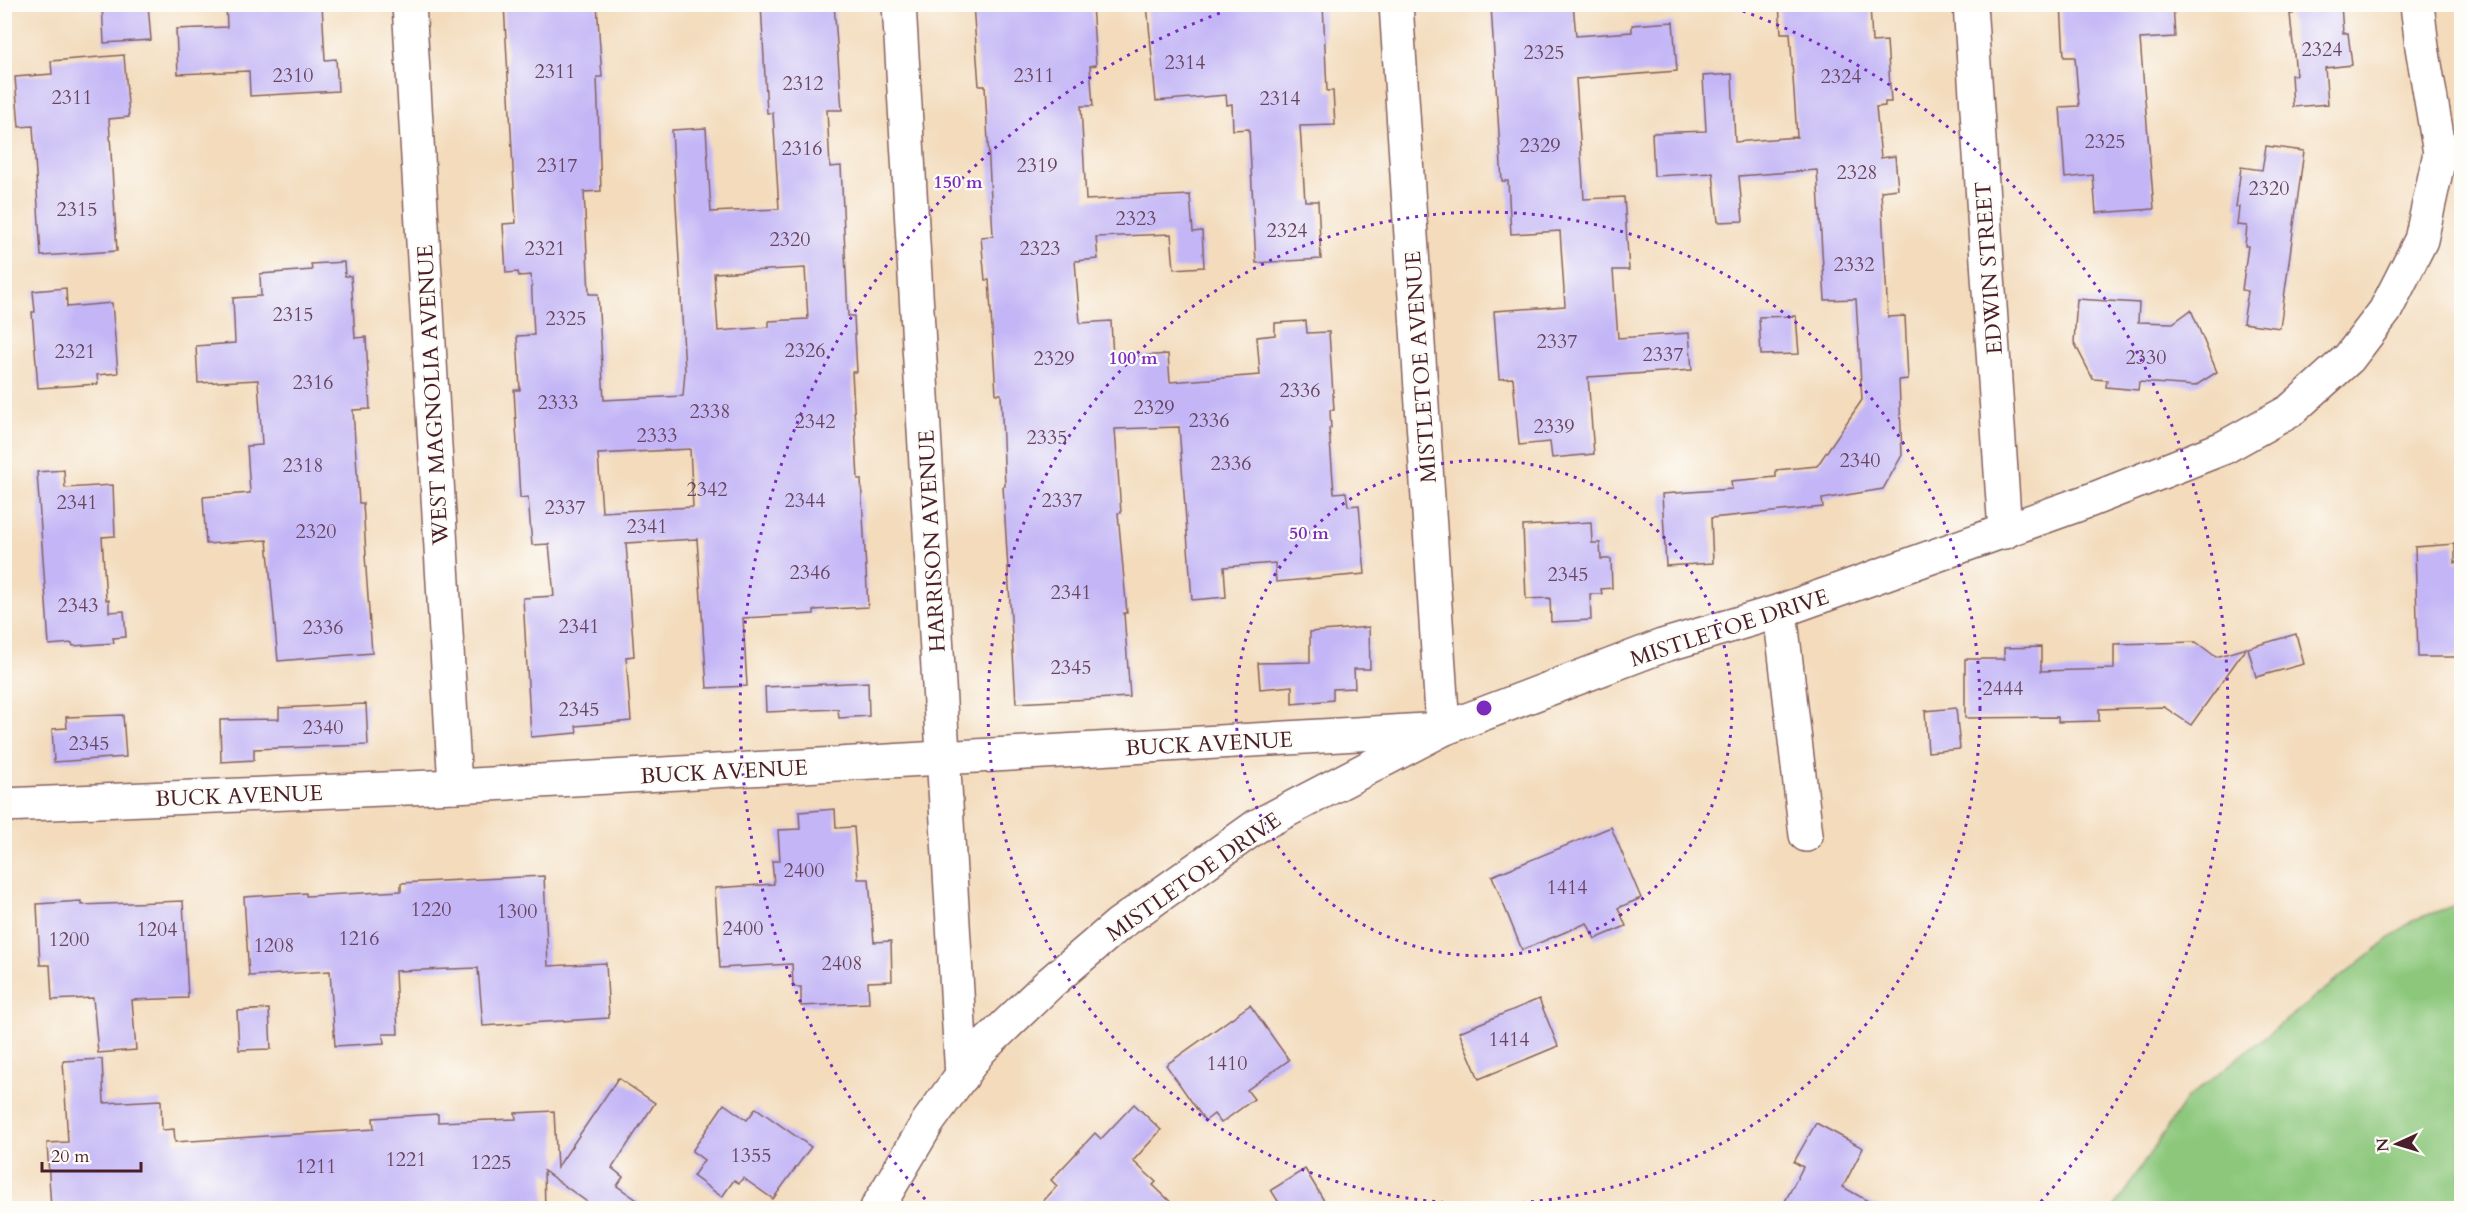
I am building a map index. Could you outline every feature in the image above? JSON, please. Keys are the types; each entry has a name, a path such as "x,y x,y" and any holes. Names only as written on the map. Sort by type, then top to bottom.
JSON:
{"street":[{"name":"WEST MAGNOLIA AVENUE","path":"409,4 455,786"},
{"name":"HARRISON AVENUE","path":"899,4 962,1077"},
{"name":"MISTLETOE AVENUE","path":"1396,4 1443,729"},
{"name":"EDWIN STREET","path":"1970,4 2005,532"},
{"name":"MISTLETOE DRIVE","path":"877,1209 928,1122 980,1050 1042,990 1118,925 1257,826 1443,729 1662,646 1780,611 2005,532 2223,448 2290,411 2356,349 2385,311 2421,240 2440,153 2417,4"},
{"path":"1780,611 1806,835"},
{"name":"BUCK AVENUE","path":"4,805 455,786 1443,729"}],"green space":[{"path":"2461,903 2461,1208 2114,1208 2186,1099 2413,920"}],"building":[{"path":"102,4 148,4 151,40 104,43"},
{"path":"226,4 322,4 325,60 336,59 338,91 250,96 249,71 178,74 176,29 227,27"},
{"path":"504,4 597,4 602,77 597,77 601,191 584,192 589,294 598,294 604,400 683,396 685,371 672,130 706,128 711,212 779,209 773,113 767,113 761,4 834,4 842,110 827,110 830,167 841,166 848,316 854,316 857,372 852,372 868,607 814,610 814,614 743,618 747,686 707,688 697,539 626,543 634,656 626,657 631,721 576,726 577,733 531,737 523,598 554,596 549,544 532,545 528,497 520,498 514,390 520,390 517,336 534,335 531,275 519,276 518,272 506,273 503,224 516,223","holes":["805,268 808,319 769,321 769,327 718,331 714,273","690,449 693,507 602,512 598,454"]},
{"path":"973,4 1092,4 1096,65 1090,66 1093,106 1081,106 1086,200 1190,195 1193,232 1202,231 1204,267 1174,269 1171,234 1096,237 1098,259 1075,261 1080,323 1111,321 1113,358 1168,354 1170,382 1260,375 1257,337 1275,335 1275,323 1306,321 1307,333 1329,332 1334,410 1330,410 1331,428 1329,428 1334,493 1346,492 1348,506 1359,505 1365,574 1276,582 1275,563 1224,567 1226,597 1192,600 1179,427 1115,429 1130,697 1016,703 1003,486 1005,486 1001,394 996,394 989,280 985,280 981,237 993,236 985,86 979,86"},
{"path":"1147,4 1323,4 1327,91 1333,91 1335,125 1300,126 1305,201 1318,201 1321,259 1256,263 1249,129 1233,130 1232,104 1227,105 1226,95 1156,101"},
{"path":"1573,4 1576,36 1632,32 1632,25 1673,22 1677,71 1576,79 1584,199 1624,197 1629,270 1613,270 1618,338 1689,333 1692,370 1588,377 1594,454 1552,458 1550,442 1519,445 1513,378 1499,379 1494,311 1565,306 1560,231 1511,234 1508,181 1502,181 1491,6"},
{"path":"1779,4 1870,4 1872,42 1887,41 1891,102 1885,102 1885,106 1876,107 1881,158 1895,156 1898,189 1881,191 1888,317 1905,316 1908,379 1899,380 1902,455 1883,489 1822,499 1823,507 1711,518 1713,563 1666,566 1662,494 1732,489 1731,481 1776,477 1776,470 1817,466 1862,400 1856,299 1825,300 1817,170 1739,176 1743,221 1718,222 1713,173 1654,176 1652,133 1706,131 1703,76 1732,74 1735,142 1797,137 1790,33 1781,33"},
{"path":"2061,4 2173,4 2175,37 2140,39 2154,209 2096,213 2093,175 2065,178 2060,107 2079,106 2075,57 2064,57"},
{"path":"2293,4 2341,4 2343,33 2348,33 2352,65 2325,68 2328,104 2293,107 2291,75 2296,75 2290,14 2293,14"},
{"path":"124,55 129,117 109,119 117,251 41,256 33,126 19,127 15,77 52,74 51,61"},
{"path":"2266,146 2304,151 2280,328 2243,323 2248,291 2242,290 2248,246 2245,246 2247,226 2237,225 2239,207 2236,207 2241,167 2262,170"},
{"path":"344,262 345,276 351,276 355,338 366,337 370,409 353,410 359,503 363,503 372,653 278,661 267,540 206,544 203,497 250,493 247,446 262,445 258,380 198,383 196,346 235,343 233,298 261,296 260,274 312,270 311,264"},
{"path":"66,288 67,307 112,303 118,373 97,375 98,384 38,388 32,312 35,312 33,291"},
{"path":"2077,299 2139,303 2138,322 2173,323 2191,310 2217,372 2195,386 2139,382 2138,390 2106,387 2107,380 2093,379 2074,342"},
{"path":"1796,316 1799,354 1761,355 1759,317"},
{"path":"64,470 65,488 113,485 115,536 102,537 106,600 109,600 109,612 124,611 126,637 113,638 114,643 49,645 37,472"},
{"path":"1591,522 1592,543 1600,543 1601,559 1611,559 1612,588 1601,589 1602,594 1590,594 1591,620 1551,622 1550,598 1526,599 1523,526"},
{"path":"2455,544 2455,563 2462,560 2462,657 2418,657 2415,547"},
{"path":"1369,627 1370,669 1354,669 1355,688 1333,689 1333,700 1292,704 1292,686 1260,689 1258,663 1310,662 1310,632"},
{"path":"2296,634 2304,664 2256,677 2248,648"},
{"path":"2196,642 2216,657 2246,648 2191,725 2164,707 2099,709 2099,721 2058,722 2058,717 1965,718 1965,659 2004,659 2004,648 2041,647 2041,671 2114,669 2114,644"},
{"path":"868,682 869,716 839,718 838,709 766,712 765,687"},
{"path":"366,704 368,745 254,749 254,760 221,762 220,720 279,719 279,708"},
{"path":"1956,708 1960,749 1928,752 1925,711"},
{"path":"123,715 126,757 54,762 52,729 67,728 66,717"},
{"path":"835,809 836,828 854,827 858,879 869,879 874,942 891,941 892,981 868,982 869,1003 801,1006 801,987 793,987 792,964 720,968 715,888 774,884 772,861 780,861 778,830 800,829 799,812"},
{"path":"1611,827 1641,898 1618,908 1626,926 1595,939 1587,923 1522,950 1492,876"},
{"path":"544,876 548,966 606,963 609,1018 483,1026 478,968 395,971 398,1034 383,1034 384,1043 335,1046 330,971 249,976 244,897 401,891 401,883"},
{"path":"81,901 81,905 183,901 188,998 132,1000 136,1050 98,1053 93,998 52,1000 50,965 40,965 37,904"},
{"path":"1539,999 1558,1046 1479,1079 1459,1032"},
{"path":"1250,1005 1289,1060 1247,1090 1254,1099 1221,1123 1214,1114 1205,1121 1166,1065"},
{"path":"269,1009 271,1049 239,1050 237,1011"},
{"path":"102,1059 104,1103 161,1100 162,1130 174,1129 175,1142 374,1129 373,1118 438,1114 438,1122 516,1119 515,1113 554,1111 557,1168 618,1078 655,1103 612,1168 623,1177 617,1186 650,1209 597,1209 544,1171 545,1208 51,1209 47,1143 68,1142 63,1061"},
{"path":"724,1104 747,1120 756,1108 811,1147 773,1199 743,1178 739,1183 734,1180 722,1197 693,1176 704,1160 692,1151"},
{"path":"1134,1104 1161,1130 1133,1161 1156,1182 1153,1185 1178,1209 1036,1209 1057,1186 1051,1180 1095,1133 1101,1139"},
{"path":"1816,1123 1863,1148 1843,1187 1882,1209 1781,1209 1803,1167 1794,1162"},
{"path":"1305,1169 1329,1209 1283,1209 1271,1190"}]}
